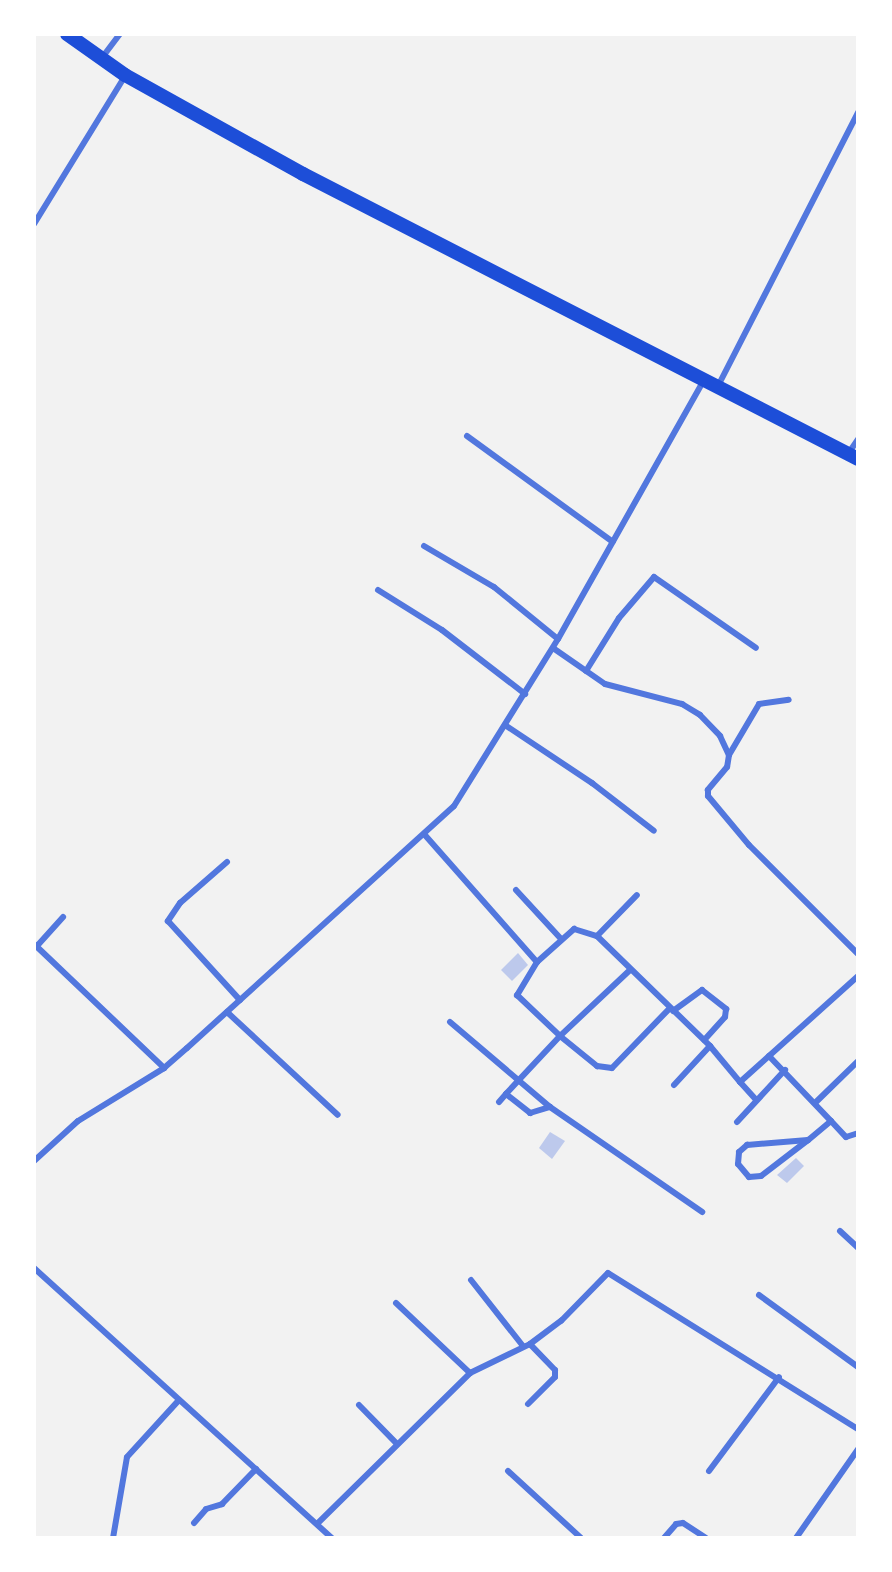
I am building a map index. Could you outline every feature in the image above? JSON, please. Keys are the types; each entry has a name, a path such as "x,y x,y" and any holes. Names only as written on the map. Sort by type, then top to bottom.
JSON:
{"main road":[{"path":"67,34 125,75 303,174 703,382 853,457"}],"street":[{"path":"101,59 120,34"},
{"path":"34,224 125,75"},
{"path":"717,389 858,112"},
{"path":"34,1161 97,1107 164,1068 424,834 464,794 553,648 703,382"},
{"path":"467,436 613,542"},
{"path":"853,457 858,439"},
{"path":"424,546 494,586 558,639"},
{"path":"586,671 619,618 654,578 756,648"},
{"path":"378,590 418,613 525,694"},
{"path":"553,648 586,671 626,692 689,707 720,736 729,755"},
{"path":"789,700 759,704 729,755 727,768 708,789 708,796 748,845 858,954"},
{"path":"505,725 592,783 654,831"},
{"path":"424,834 537,962"},
{"path":"227,861 180,903 168,921 240,1000"},
{"path":"516,890 561,939"},
{"path":"597,936 637,895"},
{"path":"63,917 36,945 164,1068"},
{"path":"704,1040 725,1017 726,1009 702,990 671,1009 612,1068 597,1066 560,1036 517,995 537,962 574,929 597,936 630,970 671,1009 704,1040 710,1046 756,1100"},
{"path":"499,1102 560,1036 630,970"},
{"path":"740,1082 858,976"},
{"path":"226,1012 338,1115"},
{"path":"450,1022 550,1107 702,1212"},
{"path":"674,1085 710,1046"},
{"path":"769,1056 816,1102 846,1137 858,1133"},
{"path":"816,1102 858,1061"},
{"path":"736,1122 785,1070"},
{"path":"506,1094 530,1113 550,1107"},
{"path":"808,1140 747,1145 738,1152 738,1164 749,1177 761,1176 808,1140 831,1122"},
{"path":"840,1231 858,1248"},
{"path":"34,1268 332,1538"},
{"path":"317,1524 470,1373 526,1345 561,1321 608,1273 779,1377 858,1429"},
{"path":"471,1280 526,1345 555,1370 555,1377 528,1404"},
{"path":"759,1295 858,1367"},
{"path":"396,1303 470,1373"},
{"path":"709,1471 779,1377"},
{"path":"113,1538 127,1457 179,1400"},
{"path":"359,1405 397,1444"},
{"path":"796,1538 858,1449"},
{"path":"194,1522 206,1509 226,1500 256,1469"},
{"path":"508,1471 582,1538"},
{"path":"664,1538 676,1524 683,1523 706,1538"}],"building":[{"path":"518,953 528,965 512,981 501,970"},
{"path":"550,1132 565,1141 552,1159 539,1148"},
{"path":"796,1158 804,1166 787,1183 777,1175"}]}
